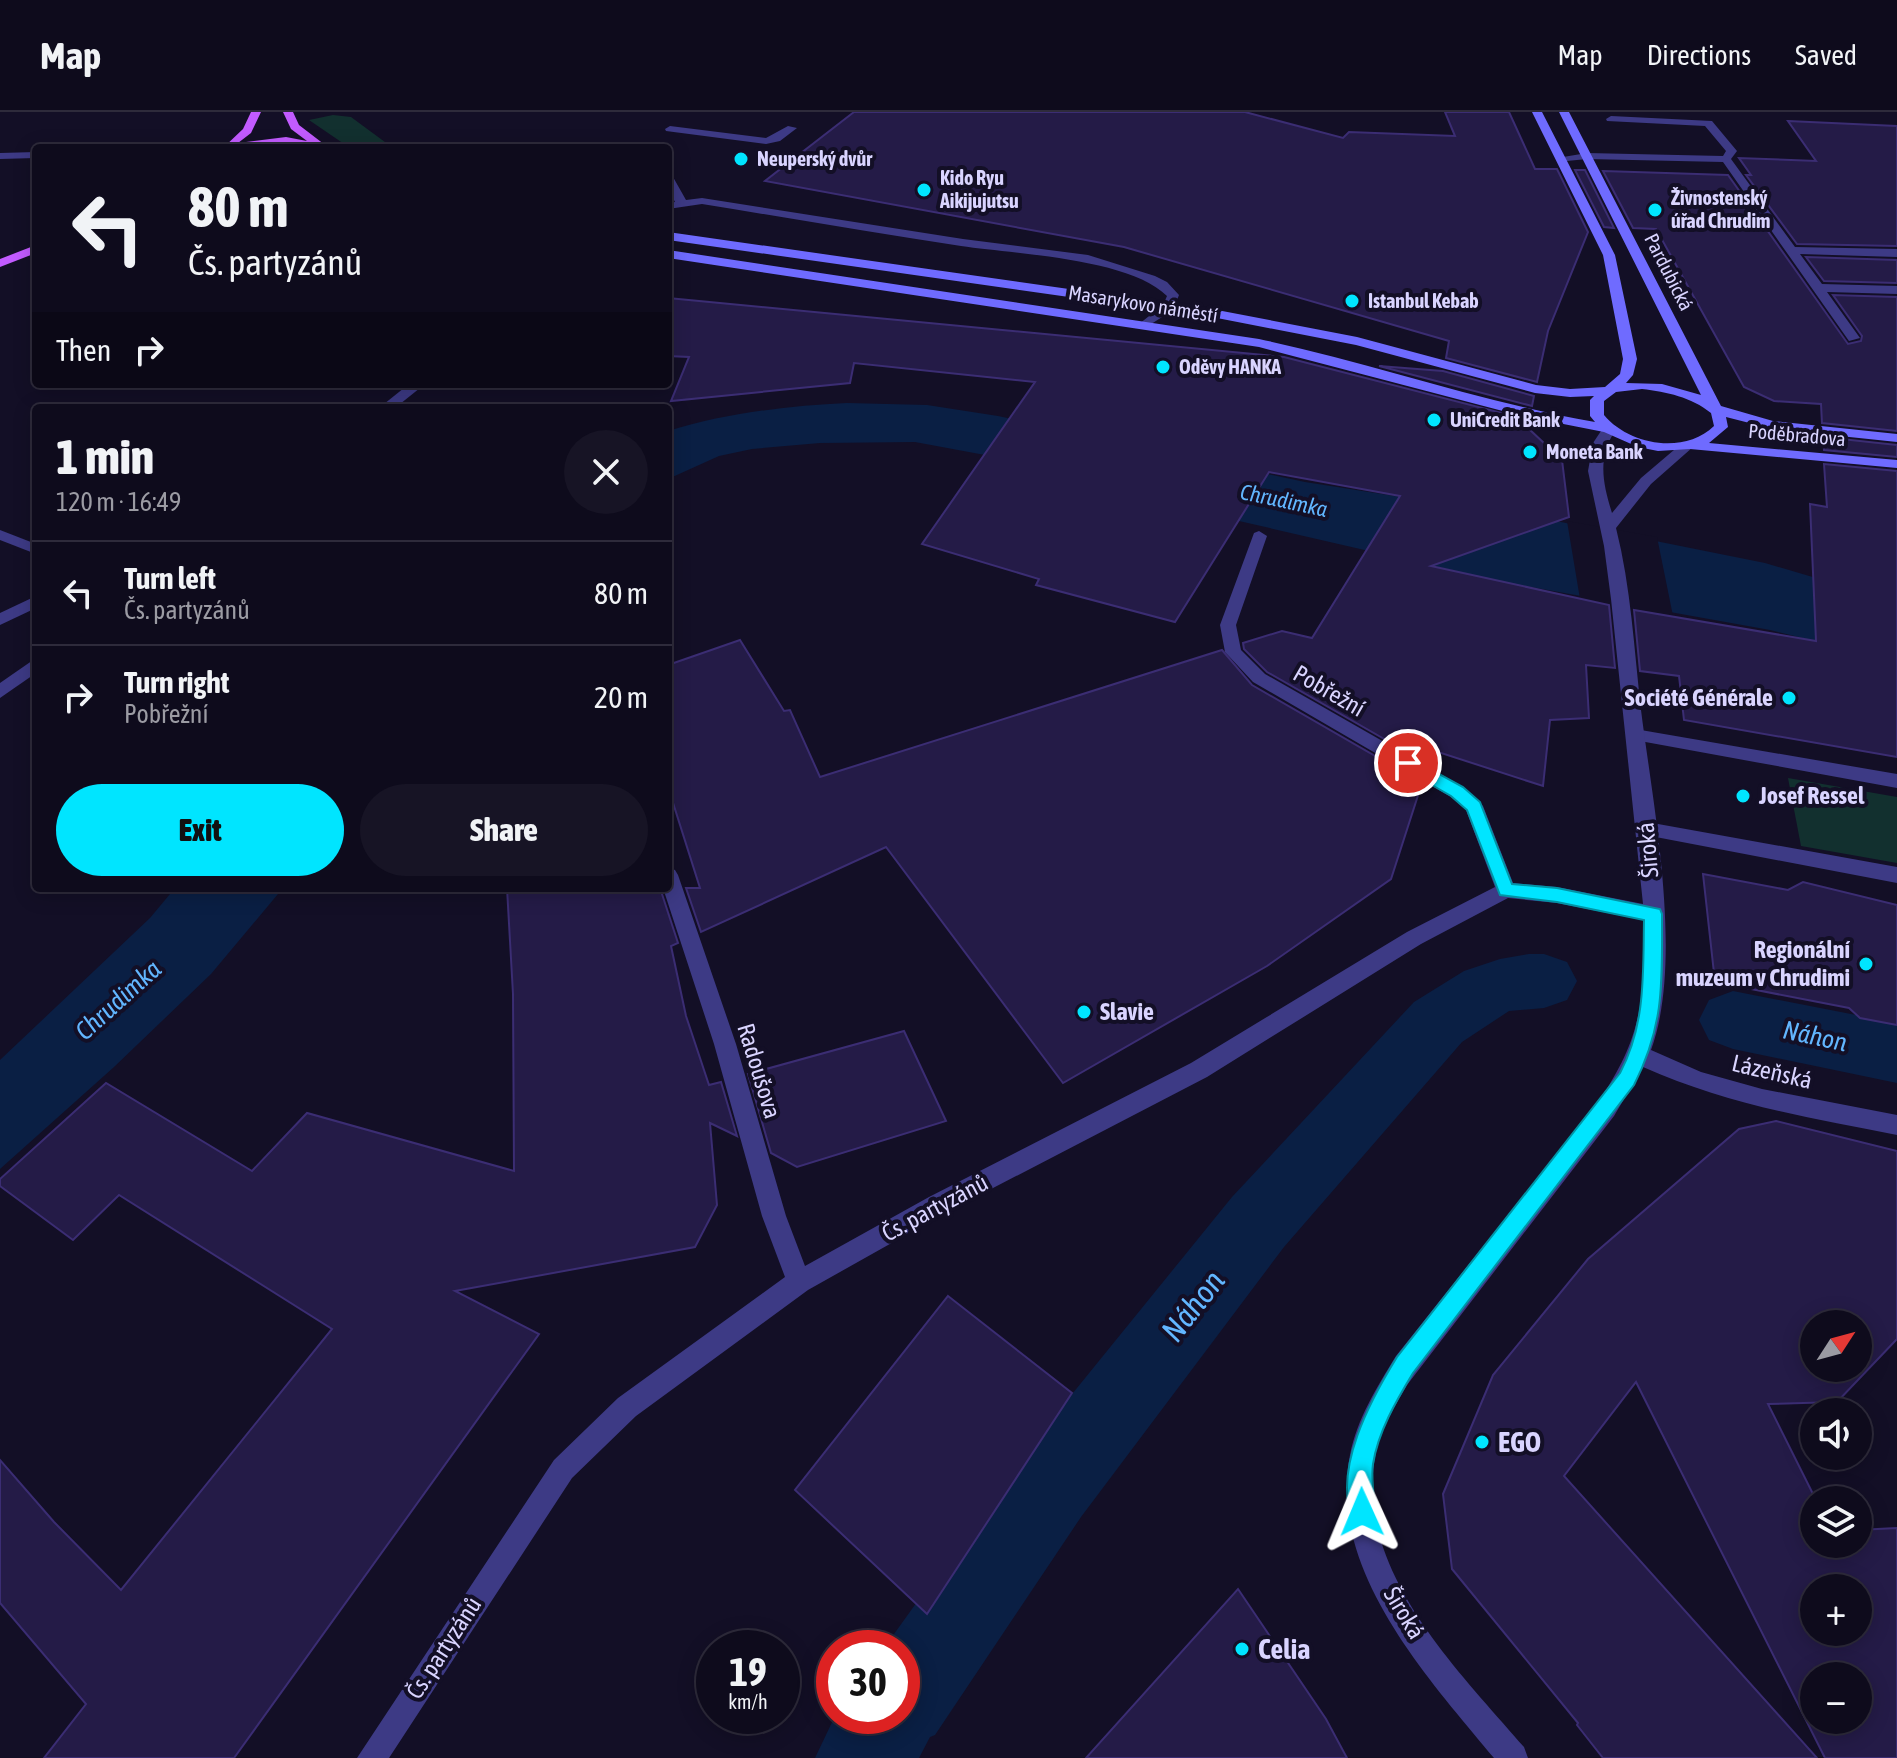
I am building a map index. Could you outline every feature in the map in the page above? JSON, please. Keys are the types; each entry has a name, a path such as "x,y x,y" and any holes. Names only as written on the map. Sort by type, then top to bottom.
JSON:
{"main road":[{"path":"231,144 247,131 256,112"},
{"path":"288,112 299,130 318,144"},
{"name":"Pardubická","path":"1537,112 1609,255 1630,359 1626,375 1609,390"},
{"name":"Pardubická","path":"1564,112 1716,409"},
{"path":"252,144 277,140 312,144"},
{"name":"Masarykovo náměstí","path":"672,237 1169,307 1324,333 1535,389 1570,393 1630,385 1655,386 1699,399 1716,409"},
{"path":"0,263 32,251"},
{"name":"Masarykovo náměstí","path":"672,255 1145,324 1294,350 1548,417 1607,429 1646,444 1690,447"},
{"path":"0,275 32,263"},
{"path":"1607,429 1595,411 1597,400 1609,390"},
{"path":"1690,447 1717,432 1721,421 1716,409"},
{"name":"Poděbradova","path":"1716,409 1773,425 1897,438"},
{"name":"Poděbradova","path":"1690,447 1897,464"}],"street":[{"path":"1611,119 1708,123 1732,151 1726,159"},
{"path":"670,129 702,136 766,141 792,128"},
{"path":"0,156 32,155"},
{"path":"1561,160 1587,156 1726,159"},
{"path":"1726,159 1854,338"},
{"path":"674,204 702,201 963,243 1088,259 1163,285 1173,295 1169,307 1145,324"},
{"path":"1791,250 1897,253"},
{"path":"1818,288 1897,290"},
{"path":"391,404 413,388"},
{"name":"Široká","path":"1513,1758 1422,1645 1391,1595 1372,1556 1364,1528 1361,1464 1381,1404 1405,1365 1606,1109 1644,1043 1654,976 1653,914 1647,829 1622,607 1609,526 1594,468 1598,444 1607,429"},
{"path":"1609,526 1646,481 1690,447"},
{"path":"0,535 32,547"},
{"name":"Pobřežní","path":"1259,536 1228,625 1233,652 1259,678 1457,792 1474,806 1506,890"},
{"path":"0,620 32,603"},
{"path":"0,692 32,667"},
{"path":"1635,735 1897,781"},
{"path":"1647,829 1897,875"},
{"name":"Radoušova","path":"672,887 725,1044 774,1216 799,1282"},
{"path":"1506,890 1557,895 1653,914"},
{"name":"Čs. partyzánů","path":"372,1758 563,1469 627,1407 799,1282 937,1205 1199,1070 1414,938 1506,890"},
{"name":"Lázeňská","path":"1644,1043 1697,1081 1762,1099 1897,1125"}],"green space":[{"path":"333,115 351,117 388,144 344,144 309,120"},
{"path":"1788,778 1897,797 1897,863 1801,846"}],"water":[{"name":"Chrudimka","path":"847,403 927,405 998,416 1305,482 1561,522 1765,563 1897,602 1897,661 1770,630 1508,583 1239,521 985,455 915,442 820,443 752,449 719,456 672,477 672,430 712,419"},
{"name":"Chrudimka","path":"172,892 280,892 211,974 114,1067 0,1169 0,1060 150,918"}],"pier":[{"path":"1567,521 1657,537 1673,616 1580,599"}],"building":[{"path":"854,112 1245,112 1343,138 1349,132 1455,136 1445,112 1509,112 1535,169 1557,169 1588,232 1548,331 1537,382 1446,358 1449,341 1124,247 765,181"},
{"path":"1788,121 1897,126 1897,246 1797,244 1746,175 1751,175 1739,158 1816,161"},
{"path":"1575,170 1585,170 1614,228 1604,227"},
{"path":"1603,171 1728,175 1848,344 1861,341 1862,336 1833,295 1897,297 1897,431 1822,423 1821,404 1774,401 1744,387 1656,229 1633,228"},
{"path":"1806,257 1897,260 1897,283 1824,281"},
{"path":"672,298 1284,357 1529,420 1528,428 1562,460 1569,517 1431,566 1609,605 1615,668 1586,665 1589,718 1550,720 1543,786 1432,750 1428,764 1267,672 1244,649 1243,643 1282,631 1312,638 1400,496 1269,472 1175,622 1036,585 1039,579 922,544 1035,382 854,363 850,383 671,401 689,357 672,356"},
{"path":"1379,366 1443,371 1534,396 1532,406"},
{"path":"1823,437 1897,445 1897,457 1824,450"},
{"path":"1824,464 1897,471 1897,757 1684,720 1679,676 1640,671 1634,610 1816,641 1810,504 1827,507"},
{"path":"740,640 784,711 790,710 820,777 1222,650 1252,685 1422,783 1391,879 1267,966 1063,1083 886,847 701,932 686,888 700,888 672,800 672,664"},
{"path":"1703,874 1788,890 1803,882 1897,905 1897,1025 1860,1018 1849,1008 1715,982"},
{"path":"507,892 661,892 678,943 671,946 686,1016 709,1085 721,1082 737,1136 710,1123 717,1205 695,1247 455,1291 539,1334 234,1758 44,1758 86,1704 0,1603 0,1460 54,1522 121,1590 332,1329 119,1195 73,1240 0,1186 0,1179 106,1083 252,1171 307,1113 514,1171 513,994"},
{"path":"904,1031 946,1121 797,1167 771,1153 748,1074"},
{"path":"1776,1121 1897,1151 1897,1339 1872,1365 1872,1310 1800,1310 1800,1382 1856,1382 1841,1398 1800,1398 1800,1403 1768,1404 1809,1486 1800,1486 1800,1558 1872,1558 1872,1529 1897,1528 1897,1758 1825,1758 1813,1734 1872,1734 1872,1662 1800,1662 1800,1708 1636,1382 1564,1476 1817,1758 1603,1758 1452,1569 1443,1494 1493,1375 1588,1259 1739,1129"},
{"path":"948,1296 1072,1393 927,1614 795,1490"},
{"path":"1238,1589 1326,1719 1347,1758 1086,1758"}],"waterway":[{"name":"Náhon","path":"920,1676 1051,1487 1258,1222 1438,1022 1487,991 1514,983 1544,981"},
{"name":"Náhon","path":"1733,1020 1897,1053"},
{"name":"Náhon","path":"863,1758 880,1734"}],"place":[{"name":"Neuperský dvůr","path":"741,159"},
{"name":"Kido Ryu Aikijujutsu","path":"924,190"},
{"name":"Živnostenský úřad Chrudim","path":"1655,210"},
{"name":"Istanbul Kebab","path":"1352,301"},
{"name":"Oděvy HANKA","path":"1163,367"},
{"name":"UniCredit Bank","path":"1434,420"},
{"name":"Moneta Bank","path":"1530,452"},
{"name":"Société Générale","path":"1789,698"},
{"name":"Josef Ressel","path":"1743,796"},
{"name":"Regionální muzeum v Chrudimi","path":"1866,964"},
{"name":"Slavie","path":"1084,1012"},
{"name":"EGO","path":"1482,1442"},
{"name":"Celia","path":"1242,1649"}],"route":[{"path":"1362,1512 1361,1464 1381,1404 1405,1365 1627,1079 1640,1055 1647,1031 1654,976 1653,914 1557,895 1506,890 1474,806 1457,792 1408,763"}]}
